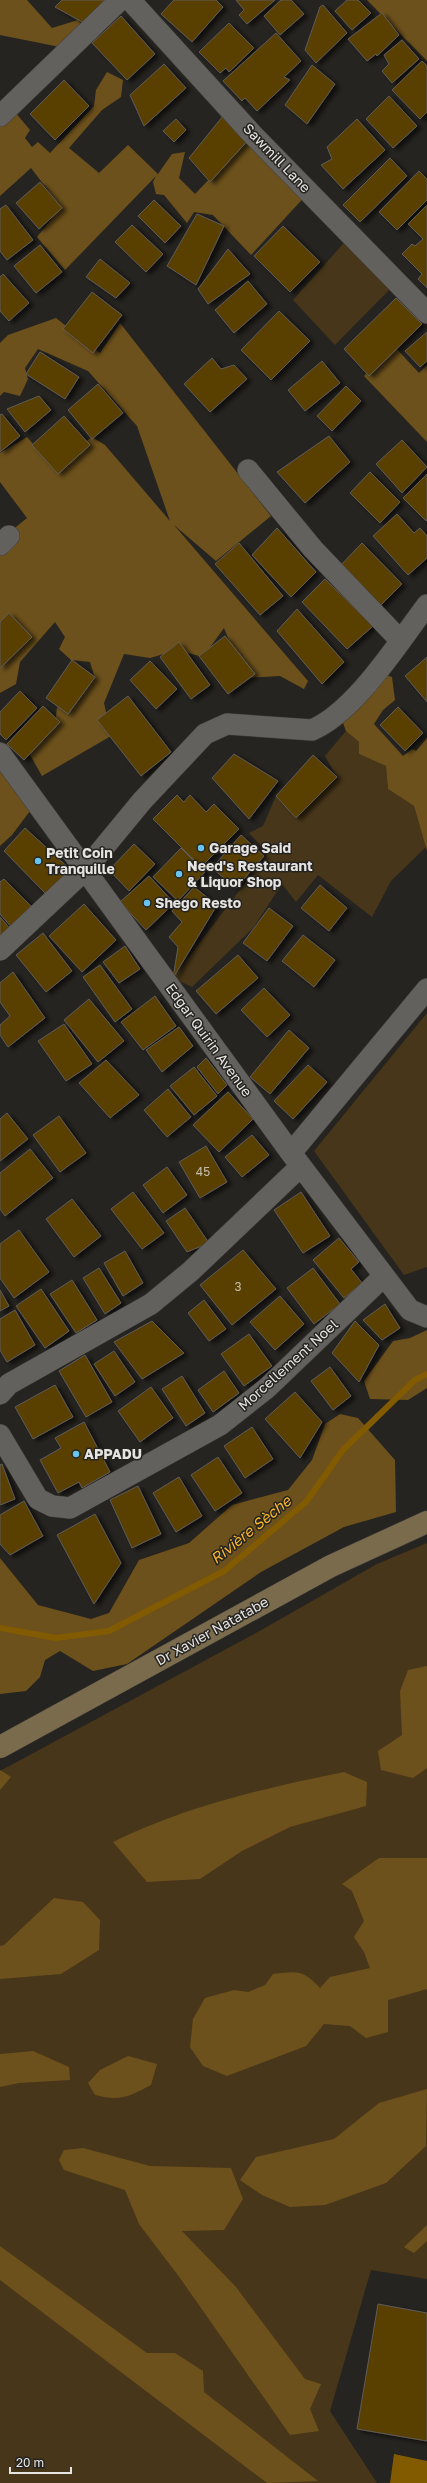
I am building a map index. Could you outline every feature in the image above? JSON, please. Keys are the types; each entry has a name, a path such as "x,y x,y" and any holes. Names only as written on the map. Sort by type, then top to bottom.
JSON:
{"main road":[{"name":"Dr Xavier Natatabe","path":"0,1747 331,1566 427,1522"}],"street":[{"path":"0,116 132,1"},
{"name":"Sawmill Lane","path":"132,1 252,134 427,313"},
{"path":"248,470 313,548 400,640"},
{"path":"0,950 86,868 152,790 205,734 227,724 312,730 320,727 345,707 427,605"},
{"name":"Edgar Quirin Avenue","path":"0,753 86,868 296,1160 410,1310 427,1316"},
{"path":"0,1394 9,1384 151,1304 191,1271 296,1160 427,989"},
{"name":"Morcellement Noel","path":"0,1435 38,1499 52,1506 70,1508 220,1425 267,1388 384,1276"}],"shaded area":[{"path":"0,0 27,0 52,28 78,20 90,34 65,48 0,35"},
{"path":"367,0 427,0 427,61"},
{"path":"107,72 123,80 121,97 102,110 69,148 99,173 128,145 158,174 172,154 185,152 179,178 195,194 252,134 309,192 251,255 213,215 194,212 187,223 164,195 156,194 153,182 156,176 65,270 37,237 61,207 31,168 0,196 0,127 15,112 30,130 25,138 32,147 38,142 50,153 94,106 96,90"},
{"path":"351,235 397,282 335,345 293,300"},
{"path":"56,318 100,353 120,323 271,516 216,561 174,525 308,681 304,689 280,676 245,678 224,628 203,657 177,650 150,658 124,654 104,703 111,736 42,776 29,753 55,725 57,707 69,710 95,678 90,662 71,660 59,649 65,637 55,622 20,662 16,684 0,693 0,540 27,518 0,482 0,453 27,437 56,471 71,453 92,437 105,445 170,521 137,426 88,371 38,349 25,368 28,379 20,396 4,392 0,396 0,343 8,335"},
{"path":"393,345 419,373 427,365 427,442 364,376"},
{"path":"370,671 392,677 395,700 383,710 374,724 403,756 412,749 416,751 427,738 427,851 414,806 388,789 386,766 359,754 359,742 346,731 339,712"},
{"path":"346,731 359,742 359,754 386,766 388,789 414,806 426,847 391,881 372,917 318,875 296,902 282,884 253,928 192,987 173,978 268,853 249,833 263,826 276,796 296,818 337,777 325,756"},
{"path":"0,746 33,807 12,835 0,846"},
{"path":"427,1013 427,1267 404,1275 314,1151"},
{"path":"427,1330 427,1388 408,1400 370,1399 364,1381 393,1341 410,1338"},
{"path":"340,1414 358,1418 395,1460 396,1512 344,1527 261,1572 127,1664 93,1671 60,1651 45,1660 40,1677 26,1691 0,1694 0,1558 38,1605 91,1619 109,1613 139,1560 189,1543 232,1505 288,1490 312,1460 325,1424"},
{"path":"427,1543 427,2279 371,2270 330,2411 377,2483 0,2483 0,1771 256,1633 377,1564"},
{"path":"427,1666 427,1768 413,1778 381,1770 378,1751 402,1735 400,1691 408,1670"},
{"path":"0,1770 11,1777 0,1790"},
{"path":"344,1772 367,1782 366,1806 290,1827 242,1851 200,1879 147,1882 113,1842 141,1829 198,1808 255,1792"},
{"path":"379,1858 427,1858 427,1989 388,2000 388,2032 366,2038 350,2026 324,2024 306,2046 227,2076 203,2066 190,2047 193,2019 205,1998 234,1990 248,1992 265,1985 273,1974 288,1972 300,1973 309,1978 320,1988 330,1977 370,1968 364,1952 354,1937 364,1921 352,1891 342,1884"},
{"path":"54,1898 83,1902 100,1920 99,1950 61,1974 0,1979 0,1946 4,1945"},
{"path":"33,2051 69,2067 70,2080 19,2083 0,2087 0,2054"},
{"path":"128,2056 157,2064 151,2085 124,2097 111,2098 95,2095 88,2083 100,2070"},
{"path":"427,2089 426,2146 386,2183 325,2205 290,2207 262,2195 240,2180 256,2157 334,2139 379,2103"},
{"path":"83,2148 150,2166 231,2168 243,2199 224,2230 182,2231 236,2287 305,2379 321,2384 310,2409 319,2431 290,2435 180,2278 139,2224 125,2190 64,2170 59,2160 64,2150"},
{"path":"427,2225 427,2241 414,2253 404,2247"},
{"path":"0,2246 147,2353 175,2353 203,2371 204,2392 318,2481 267,2483 0,2280"},
{"path":"394,2454 427,2461 427,2483 390,2483"}],"building":[{"path":"62,0 107,0 84,23 55,7"},
{"path":"174,0 216,0 223,7 192,42 161,14"},
{"path":"236,0 275,0 247,24 239,15 244,10"},
{"path":"281,0 291,0 304,14 280,35 264,16"},
{"path":"347,0 358,0 371,13 352,30 335,11"},
{"path":"323,5 347,33 316,63 305,50 320,7"},
{"path":"382,13 399,35 377,56 376,54 367,61 348,39"},
{"path":"121,16 155,54 127,80 92,43"},
{"path":"229,23 254,48 229,72 226,68 220,73 199,52"},
{"path":"276,33 301,61 284,77 290,80 257,111 245,98 242,101 223,81"},
{"path":"402,40 419,59 392,83 382,71 389,64 384,55"},
{"path":"422,61 427,66 427,112 420,119 392,90"},
{"path":"164,64 186,88 144,126 130,95"},
{"path":"312,65 335,84 307,124 285,105"},
{"path":"64,80 89,106 55,140 30,114"},
{"path":"389,96 417,126 393,148 366,119"},
{"path":"223,116 250,138 210,182 189,158"},
{"path":"176,119 186,130 174,142 163,131"},
{"path":"357,119 385,150 343,189 321,165 332,159 327,147"},
{"path":"390,158 407,176 360,222 343,205"},
{"path":"419,171 427,179 427,200 397,230 379,212"},
{"path":"40,182 62,208 39,229 16,203"},
{"path":"154,200 181,226 165,243 138,216"},
{"path":"6,205 33,240 7,260 0,251 0,209"},
{"path":"427,205 427,288 418,279 422,274 402,254 412,244 415,246 423,239 408,224"},
{"path":"197,214 224,226 196,285 167,266"},
{"path":"132,225 163,254 146,272 115,242"},
{"path":"283,226 320,262 290,292 254,256"},
{"path":"40,245 62,272 36,293 14,266"},
{"path":"228,249 250,274 208,304 198,289"},
{"path":"100,259 130,283 116,298 86,277"},
{"path":"3,274 29,303 9,321 0,311 0,277"},
{"path":"248,281 267,304 234,333 215,310"},
{"path":"92,292 122,315 93,353 63,329"},
{"path":"396,298 422,324 369,376 344,349"},
{"path":"279,311 310,341 271,380 241,350"},
{"path":"427,332 427,361 420,367 405,351"},
{"path":"40,352 79,377 65,399 26,374"},
{"path":"212,358 221,369 234,365 247,379 210,412 184,384"},
{"path":"322,361 340,383 305,411 288,390"},
{"path":"98,384 123,413 92,439 68,410"},
{"path":"346,386 361,401 332,431 317,416"},
{"path":"39,396 51,410 25,432 7,409"},
{"path":"2,414 20,436 0,452 0,415"},
{"path":"64,416 90,445 58,474 32,445"},
{"path":"329,436 350,462 305,503 277,472"},
{"path":"402,440 427,467 402,493 376,464"},
{"path":"370,472 400,502 380,523 350,493"},
{"path":"427,474 427,519 426,521 403,498"},
{"path":"397,514 414,533 420,528 427,536 427,558 408,575 373,536"},
{"path":"277,528 316,572 291,597 252,555"},
{"path":"239,543 283,596 260,615 215,564"},
{"path":"362,543 402,584 379,607 339,567"},
{"path":"325,579 373,626 347,649 302,602"},
{"path":"297,609 344,662 322,684 277,631"},
{"path":"9,613 32,637 0,668 0,622"},
{"path":"225,636 255,674 228,694 199,656"},
{"path":"179,642 210,685 191,699 160,657"},
{"path":"427,657 427,702 405,676"},
{"path":"72,660 95,677 68,714 46,698"},
{"path":"150,661 177,689 156,709 130,680"},
{"path":"20,691 37,708 6,740 0,734 0,712"},
{"path":"128,696 171,752 141,776 97,720"},
{"path":"43,706 60,722 24,760 7,744"},
{"path":"398,707 423,733 405,751 380,725"},
{"path":"234,754 278,781 249,819 212,778"},
{"path":"313,755 337,777 296,818 276,796"},
{"name":"Garage Said","path":"177,795 184,802 190,795 206,812 214,804 239,829 201,867 153,819"},
{"name":"Petit Coin Tranquille","path":"25,828 73,872 45,893 4,851"},
{"path":"241,835 264,856 236,888 212,868"},
{"path":"134,844 155,864 129,891 109,870"},
{"name":"Need's Restaurant & Liquor Shop","path":"181,848 205,872 178,901 153,877"},
{"name":"Shego Resto","path":"149,876 174,903 146,930 120,902"},
{"path":"4,879 33,908 12,928 0,914 0,882"},
{"path":"320,885 347,908 329,931 301,908"},
{"path":"194,887 217,905 173,978 178,947 169,937 182,922 172,911"},
{"path":"84,904 116,940 82,972 49,936"},
{"path":"269,908 293,926 267,961 243,943"},
{"path":"0,917 13,932 0,945"},
{"path":"43,933 72,971 46,992 16,955"},
{"path":"303,935 335,960 314,987 282,961"},
{"path":"125,946 140,969 119,983 103,962"},
{"path":"238,955 258,978 216,1014 196,991"},
{"path":"100,965 132,1009 115,1022 83,977"},
{"path":"13,972 45,1018 8,1047 0,1035 0,1025 10,1016 0,1002 0,983"},
{"path":"264,988 290,1015 267,1037 241,1010"},
{"path":"155,996 176,1026 143,1050 121,1022"},
{"path":"89,999 124,1041 98,1062 64,1020"},
{"path":"64,1024 92,1064 66,1081 38,1041"},
{"path":"179,1027 193,1046 162,1072 146,1050"},
{"path":"289,1030 309,1048 270,1094 250,1077"},
{"path":"206,1058 227,1085 218,1094 197,1067"},
{"path":"106,1060 139,1095 110,1118 79,1083"},
{"path":"308,1065 327,1082 293,1119 274,1101"},
{"path":"194,1067 217,1096 194,1115 170,1086"},
{"path":"168,1089 191,1117 167,1137 144,1110"},
{"path":"228,1092 253,1119 219,1152 193,1125"},
{"path":"7,1113 28,1139 0,1161 0,1119"},
{"path":"59,1116 86,1153 60,1172 33,1135"},
{"path":"252,1135 269,1155 242,1177 225,1157"},
{"path":"206,1146 227,1182 200,1198 179,1162"},
{"path":"30,1149 53,1178 5,1216 0,1209 0,1173"},
{"path":"167,1167 187,1195 163,1213 143,1185"},
{"path":"133,1192 164,1233 142,1249 111,1209"},
{"path":"301,1192 330,1236 303,1253 274,1210"},
{"path":"72,1199 101,1236 74,1257 46,1219"},
{"path":"185,1208 209,1243 187,1252 166,1221"},
{"path":"19,1230 49,1272 14,1298 0,1278 0,1244"},
{"path":"339,1238 359,1262 351,1269 362,1283 344,1298 313,1260"},
{"path":"243,1250 276,1289 232,1325 200,1285"},
{"path":"125,1251 143,1283 123,1296 104,1263"},
{"path":"99,1268 121,1303 105,1314 83,1278"},
{"path":"313,1268 340,1304 314,1324 287,1288"},
{"path":"72,1280 97,1320 76,1333 50,1294"},
{"path":"41,1289 69,1331 45,1348 16,1306"},
{"path":"0,1290 9,1306 0,1311"},
{"path":"280,1296 304,1324 275,1350 250,1322"},
{"path":"204,1300 226,1329 209,1341 188,1313"},
{"path":"385,1304 400,1328 382,1340 363,1320"},
{"path":"15,1310 35,1345 7,1362 0,1350 0,1319"},
{"path":"152,1321 184,1353 142,1379 114,1342"},
{"path":"355,1321 379,1345 359,1382 332,1353"},
{"path":"249,1334 272,1366 244,1386 221,1354"},
{"path":"114,1351 135,1382 115,1396 94,1364"},
{"path":"85,1355 112,1402 86,1417 59,1371"},
{"path":"330,1367 351,1396 333,1410 311,1381"},
{"path":"224,1371 239,1393 213,1412 198,1390"},
{"path":"182,1376 205,1413 186,1426 162,1389"},
{"path":"55,1385 73,1417 33,1439 15,1407"},
{"path":"151,1387 173,1418 140,1442 118,1411"},
{"path":"295,1392 322,1422 300,1458 265,1419"},
{"name":"APPADU","path":"84,1422 110,1472 82,1488 79,1482 58,1493 40,1460 61,1448 55,1438"},
{"path":"252,1427 273,1459 245,1478 224,1446"},
{"path":"218,1457 242,1493 215,1511 191,1475"},
{"path":"2,1464 15,1499 0,1505 0,1465"},
{"path":"179,1477 202,1516 176,1532 153,1493"},
{"path":"138,1486 161,1534 132,1548 110,1500"},
{"path":"24,1501 43,1536 10,1555 0,1544 0,1515"},
{"path":"95,1514 121,1563 94,1604 57,1535"},
{"path":"378,2304 427,2313 427,2441 357,2429"}],"waterway":[{"name":"Rivière Sèche","path":"0,1628 56,1638 109,1631 224,1571 306,1502 343,1450 415,1380 427,1374"}],"place":[{"name":"Garage Said","path":"201,848"},
{"name":"Petit Coin Tranquille","path":"38,861"},
{"name":"Need's Restaurant & Liquor Shop","path":"179,874"},
{"name":"Shego Resto","path":"147,903"},
{"name":"APPADU","path":"76,1454"}]}
